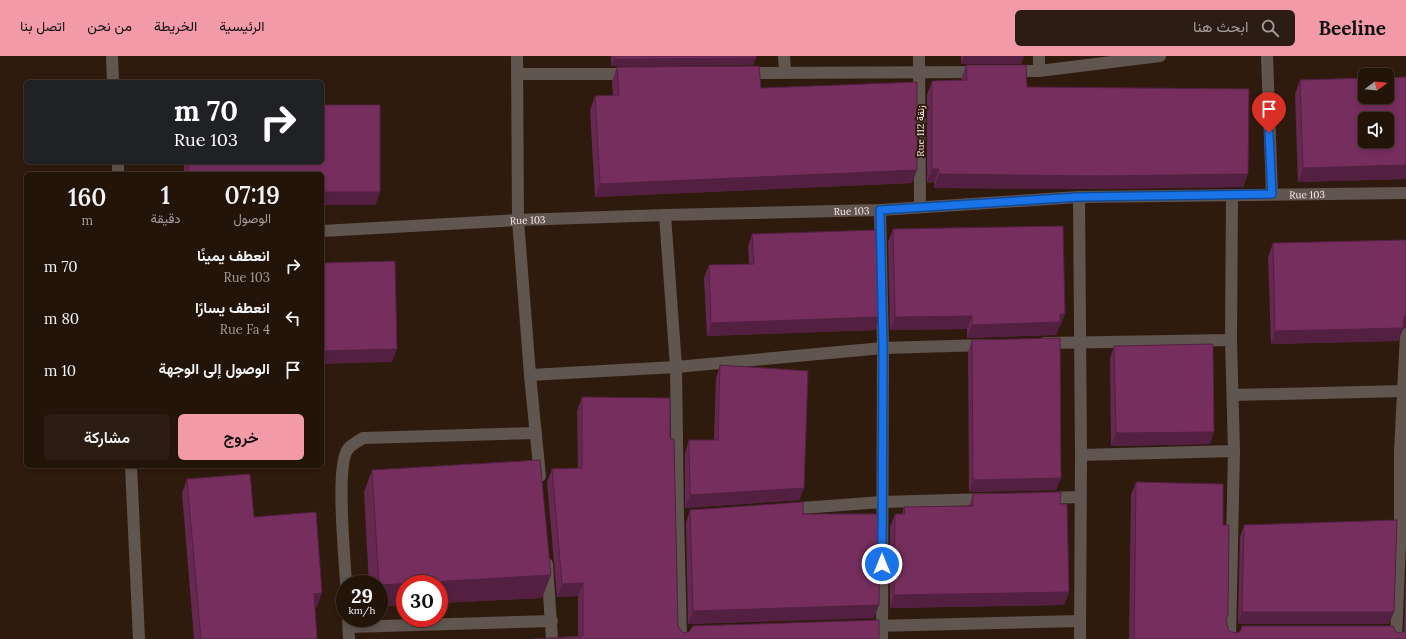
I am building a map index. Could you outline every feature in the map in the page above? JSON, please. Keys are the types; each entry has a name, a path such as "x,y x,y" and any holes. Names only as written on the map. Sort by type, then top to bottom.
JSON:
{"street":[{"path":"112,56 113,80"},
{"path":"517,56 518,220 530,375 541,488"},
{"path":"784,56 785,72"},
{"name":"Rue 112 زنقة","path":"919,56 920,207"},
{"path":"1039,56 1039,71"},
{"path":"730,73 1039,71 1160,56"},
{"path":"1267,56 1272,194"},
{"path":"517,74 643,74"},
{"name":"Rue 103","path":"324,231 518,220 880,210 1079,197 1272,194 1406,194"},
{"path":"1232,195 1234,451 1230,636 1245,632"},
{"path":"1079,197 1081,455 1080,639"},
{"path":"880,210 883,348 882,639"},
{"path":"665,215 676,367 682,516 684,634"},
{"path":"1394,634 1403,544 1403,391 1406,334"},
{"path":"1033,343 1232,340"},
{"path":"530,375 676,367 883,348 1001,344"},
{"path":"1233,395 1403,391"},
{"path":"346,575 341,487 342,468 348,449 364,438 536,433"},
{"path":"1081,455 1234,451"},
{"path":"131,468 139,639"},
{"path":"1033,498 1080,497"},
{"path":"780,509 882,502 1001,499"},
{"path":"546,551 552,621 552,639"},
{"path":"349,628 552,621"},
{"path":"866,626 1080,621"}],"building":[{"path":"614,56 756,56 756,58 614,59"},
{"path":"966,65 1026,65 1027,87 1249,89 1248,174 1097,176 939,174 939,169 932,169 932,81 967,80"},
{"path":"759,66 761,88 917,82 917,170 600,184 595,96 619,95 617,67"},
{"path":"1406,77 1406,165 1303,168 1300,80 1358,78 1358,104 1394,104 1394,78"},
{"path":"324,105 380,105 380,192 324,192 324,172 188,172 188,164 324,164"},
{"path":"1063,226 1065,314 1060,314 1060,322 972,325 972,316 895,317 893,229"},
{"path":"878,230 880,317 711,323 709,265 754,264 752,234"},
{"path":"1406,240 1406,316 1404,317 1403,328 1275,331 1273,243"},
{"path":"395,261 397,349 324,351 324,263"},
{"path":"1060,338 1061,478 973,480 972,340"},
{"path":"1213,344 1214,432 1116,433 1114,346"},
{"path":"720,365 808,371 804,488 690,495 689,440 718,440"},
{"path":"582,397 670,398 670,439 674,439 678,626 682,632 689,632 693,626 879,620 879,639 534,639 583,636 583,583 562,584 552,469 582,468"},
{"path":"540,460 551,575 448,581 448,575 396,575 396,584 388,584 388,575 378,575 372,470"},
{"path":"250,474 254,517 316,512 322,593 314,594 317,639 201,639 187,479"},
{"path":"1136,482 1223,484 1223,525 1229,525 1228,615 1226,619 1228,629 1231,632 1238,633 1242,626 1393,626 1396,632 1400,633 1406,631 1406,639 1134,639"},
{"path":"1061,492 1060,504 1067,504 1069,592 894,595 895,514 905,514 904,507 973,506 973,494"},
{"path":"803,502 803,514 880,514 879,605 693,611 690,510"},
{"path":"1397,520 1394,612 1242,612 1244,525"}],"route":[{"path":"882,564 883,348 880,210 1079,197 1272,194 1269,133"}]}
